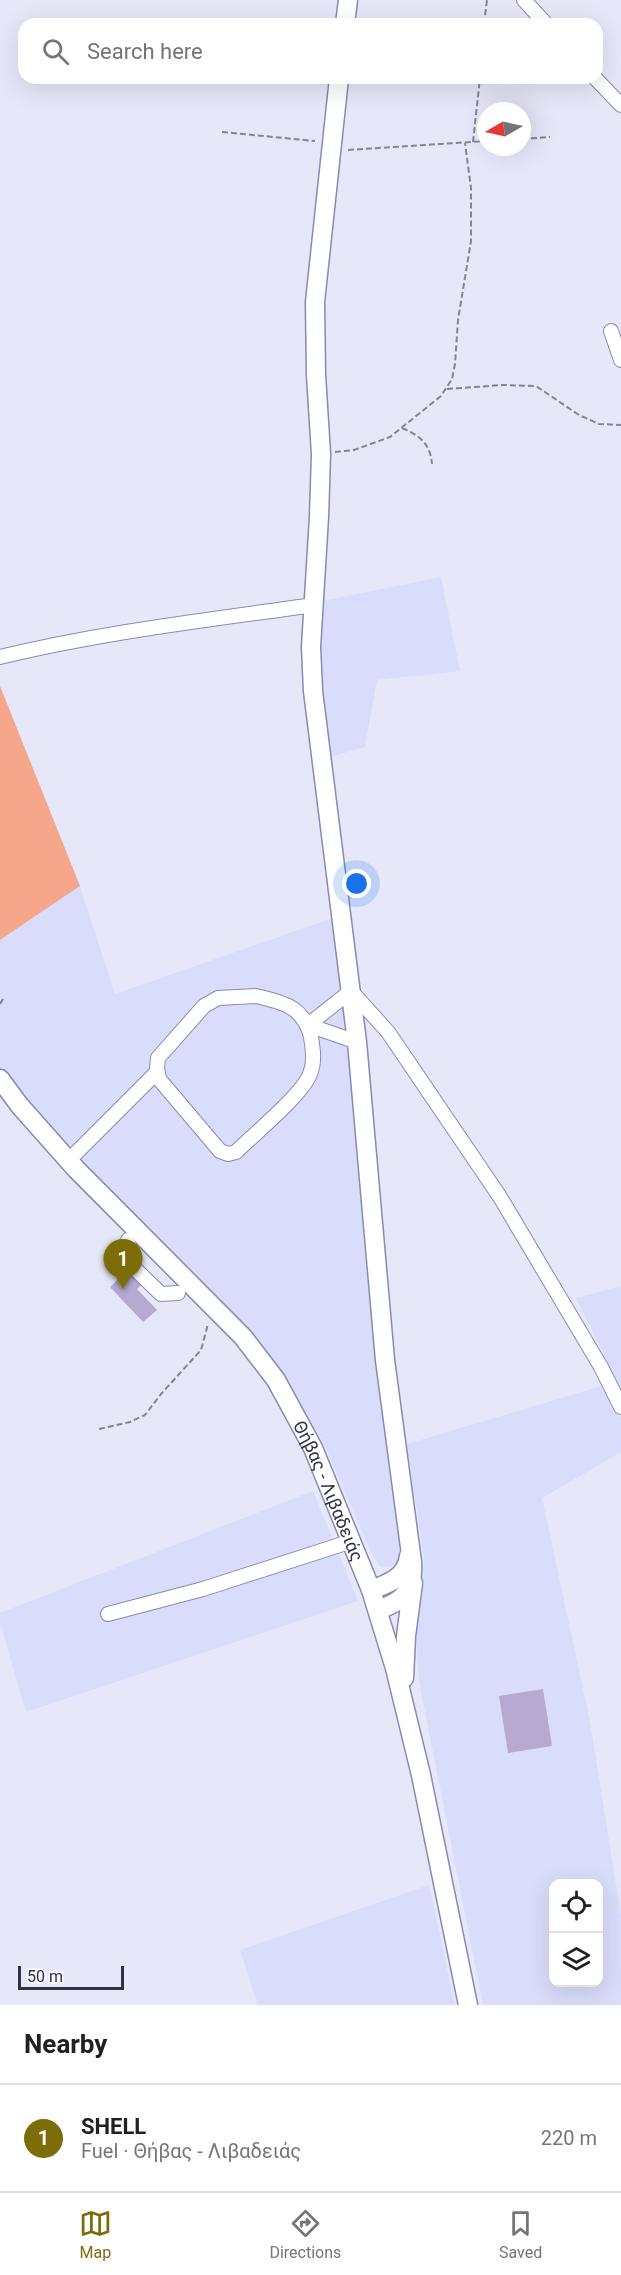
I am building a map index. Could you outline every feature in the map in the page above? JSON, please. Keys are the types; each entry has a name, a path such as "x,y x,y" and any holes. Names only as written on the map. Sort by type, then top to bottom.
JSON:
{"main road":[{"path":"346,18 348,0"},
{"path":"338,84 314,313 321,454 311,647 313,691 357,1042 383,1349 413,1572 412,1603 404,1656 406,1710"},
{"name":"Θήβας - Λιβαδειάς","path":"0,1079 20,1106 68,1161 243,1337 276,1380 313,1448 371,1590 406,1710 468,2005"},
{"path":"371,1590 399,1577 409,1561 410,1551"},
{"path":"378,1610 403,1598 410,1588 413,1572"}],"street":[{"path":"524,0 540,18"},
{"path":"601,84 621,105"},
{"path":"611,332 621,360"},
{"path":"0,657 55,644 140,629 314,605"},
{"path":"308,1025 351,991 388,1032 500,1197 601,1368 621,1407"},
{"path":"256,996 280,1001 298,1011 308,1025 314,1056 310,1074 302,1089 236,1152 228,1154 220,1151 159,1079 158,1072 158,1058 204,1006 218,998 256,996"},
{"path":"308,1025 357,1042"},
{"path":"68,1161 158,1072"},
{"path":"128,1240 131,1265 161,1294 178,1293"},
{"path":"108,1614 203,1589 352,1541"}],"path":[{"path":"485,18 487,0"},
{"path":"472,142 479,84"},
{"path":"222,132 331,147 477,142"},
{"path":"531,138 550,137"},
{"path":"321,454 354,450 390,437 447,389 455,364 458,320 471,241 471,188 465,142"},
{"path":"447,389 503,385 536,386 579,415 599,424 621,425"},
{"path":"402,428 424,441 431,451 432,464"},
{"path":"0,1004 3,999"},
{"path":"99,1430 130,1422 145,1416 151,1410 161,1394 201,1350 211,1306"}],"shaded area":[{"path":"441,577 460,671 377,680 365,747 330,757 318,687 323,601"},
{"path":"0,686 80,886 0,940"},
{"path":"80,886 115,994 333,918 352,1083 370,1309 402,1534 403,1553 390,1567 381,1567 373,1556 323,1442 295,1395 264,1353 127,1212 26,1102 0,1070 0,940"},
{"path":"621,1286 621,1389 576,1298"},
{"path":"605,1385 621,1418 621,1452 542,1498 590,1721 621,1916 621,2005 483,2005 419,1682 416,1634 422,1596 424,1560 407,1444"},
{"path":"313,1491 358,1601 26,1712 0,1623 0,1613"},
{"path":"429,1885 455,2005 258,2005 240,1950"}],"building":[{"path":"136,1262 150,1277 137,1289 157,1310 143,1322 110,1287"},
{"path":"543,1689 552,1746 508,1753 499,1696"}],"place":[{"name":"SHELL","path":"123,1289"}]}
